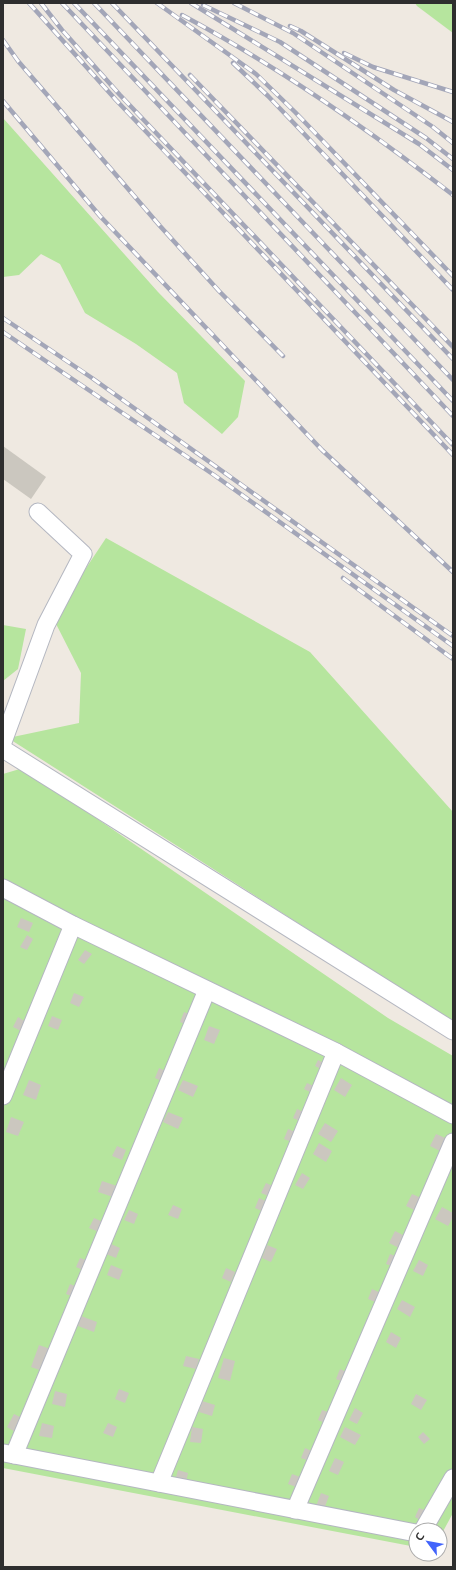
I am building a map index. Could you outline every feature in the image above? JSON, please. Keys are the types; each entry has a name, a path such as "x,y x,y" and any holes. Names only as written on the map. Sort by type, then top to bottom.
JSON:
{"street":[{"path":"3,742 46,625 83,554 38,512"},
{"path":"3,750 453,1031"},
{"path":"3,888 73,925 336,1052 453,1115"},
{"path":"3,1096 73,925"},
{"path":"206,990 9,1454 408,1532"},
{"path":"159,1483 336,1052"},
{"path":"295,1510 453,1142"},
{"path":"428,1522 453,1478"}],"green space":[{"path":"415,3 453,3 453,33 417,6"},
{"path":"3,118 158,292 245,381 238,417 222,434 184,403 177,373 136,344 85,313 60,264 41,254 19,275 3,277"},
{"path":"106,538 310,652 453,812 453,1022 8,738 79,723 81,673 53,618"},
{"path":"3,625 26,629 18,669 3,681"},
{"path":"23,768 388,1018 453,1056 453,1513 448,1522 408,1522 408,1545 3,1468 3,774"}],"building":[{"path":"3,446 46,477 31,499 3,479"},
{"path":"21,918 33,923 29,932 17,927"},
{"path":"27,935 33,939 27,950 20,947"},
{"path":"85,950 92,954 84,964 78,960"},
{"path":"74,993 84,997 79,1007 70,1003"},
{"path":"184,1012 193,1016 189,1026 180,1022"},
{"path":"52,1016 62,1020 58,1030 48,1026"},
{"path":"18,1017 26,1022 21,1031 13,1027"},
{"path":"209,1026 220,1030 214,1044 204,1040"},
{"path":"318,1060 328,1065 325,1071 315,1066"},
{"path":"159,1068 168,1072 164,1082 155,1078"},
{"path":"341,1078 352,1085 345,1097 334,1090"},
{"path":"29,1080 41,1085 36,1100 23,1095"},
{"path":"183,1080 198,1086 193,1097 178,1090"},
{"path":"307,1083 318,1088 314,1094 304,1089"},
{"path":"297,1109 306,1113 302,1122 293,1118"},
{"path":"168,1112 183,1118 178,1129 163,1122"},
{"path":"11,1117 24,1122 18,1136 6,1132"},
{"path":"325,1123 338,1131 331,1142 318,1134"},
{"path":"288,1129 298,1133 294,1143 284,1139"},
{"path":"436,1134 450,1140 444,1153 430,1146"},
{"path":"319,1143 332,1151 326,1162 313,1154"},
{"path":"117,1146 126,1150 122,1160 112,1156"},
{"path":"302,1173 310,1178 303,1189 295,1185"},
{"path":"102,1181 120,1187 116,1198 98,1192"},
{"path":"266,1183 275,1187 271,1197 261,1193"},
{"path":"412,1194 426,1200 421,1213 406,1206"},
{"path":"259,1198 268,1202 264,1212 255,1208"},
{"path":"173,1205 182,1209 178,1219 168,1215"},
{"path":"442,1207 453,1213 453,1217 448,1226 435,1219"},
{"path":"129,1210 138,1214 134,1224 124,1220"},
{"path":"94,1218 103,1222 99,1232 89,1228"},
{"path":"395,1231 409,1238 403,1250 389,1243"},
{"path":"111,1244 120,1248 116,1258 106,1254"},
{"path":"267,1245 277,1249 271,1262 262,1258"},
{"path":"390,1254 401,1258 397,1268 386,1264"},
{"path":"80,1258 89,1261 85,1271 76,1267"},
{"path":"419,1260 428,1265 423,1276 413,1271"},
{"path":"111,1265 123,1270 119,1280 107,1275"},
{"path":"226,1268 235,1272 231,1282 222,1278"},
{"path":"70,1284 80,1288 76,1298 66,1294"},
{"path":"372,1289 383,1294 380,1304 368,1299"},
{"path":"402,1300 415,1307 410,1317 397,1309"},
{"path":"81,1316 97,1322 94,1332 78,1326"},
{"path":"391,1332 401,1338 396,1348 386,1342"},
{"path":"39,1345 53,1350 45,1372 31,1367"},
{"path":"186,1356 199,1359 196,1369 183,1366"},
{"path":"224,1358 235,1361 230,1381 218,1378"},
{"path":"340,1369 351,1374 348,1384 336,1379"},
{"path":"119,1389 129,1393 125,1403 115,1399"},
{"path":"55,1391 67,1394 65,1407 52,1404"},
{"path":"416,1394 427,1400 421,1410 411,1404"},
{"path":"202,1401 215,1405 212,1416 199,1412"},
{"path":"355,1408 363,1413 357,1424 349,1420"},
{"path":"322,1410 334,1414 330,1425 318,1420"},
{"path":"14,1414 24,1419 17,1433 7,1427"},
{"path":"42,1423 54,1426 52,1438 39,1436"},
{"path":"108,1423 117,1427 113,1437 103,1433"},
{"path":"192,1427 203,1429 201,1443 190,1442"},
{"path":"345,1427 361,1435 355,1445 340,1437"},
{"path":"423,1432 430,1439 424,1444 418,1437"},
{"path":"305,1448 316,1453 312,1462 301,1458"},
{"path":"335,1458 344,1462 338,1475 329,1471"},
{"path":"178,1470 188,1473 185,1487 174,1484"},
{"path":"292,1474 303,1478 299,1488 288,1484"},
{"path":"321,1493 329,1496 324,1509 316,1506"},
{"path":"419,1508 427,1511 422,1521 415,1517"}],"railway":[{"path":"29,3 116,100 453,455"},
{"path":"41,3 62,30 120,95 453,445"},
{"path":"62,3 453,416"},
{"path":"74,3 453,401"},
{"path":"94,3 453,380"},
{"path":"112,3 453,359"},
{"path":"157,3 256,74 295,112 453,276"},
{"path":"191,3 419,144 453,170"},
{"path":"234,3 293,33 433,127 453,143"},
{"path":"203,5 280,42 426,138 453,159"},
{"path":"182,15 252,55 321,99 355,122 453,195"},
{"path":"290,26 301,31 394,90 453,122"},
{"path":"3,40 18,61 160,226 219,291 283,356"},
{"path":"344,53 373,67 453,92"},
{"path":"233,63 268,96 453,290"},
{"path":"190,75 453,347"},
{"path":"3,101 100,216 322,450 453,572"},
{"path":"3,318 92,378 453,636"},
{"path":"3,332 214,475 453,646"},
{"path":"343,578 453,659"}]}
